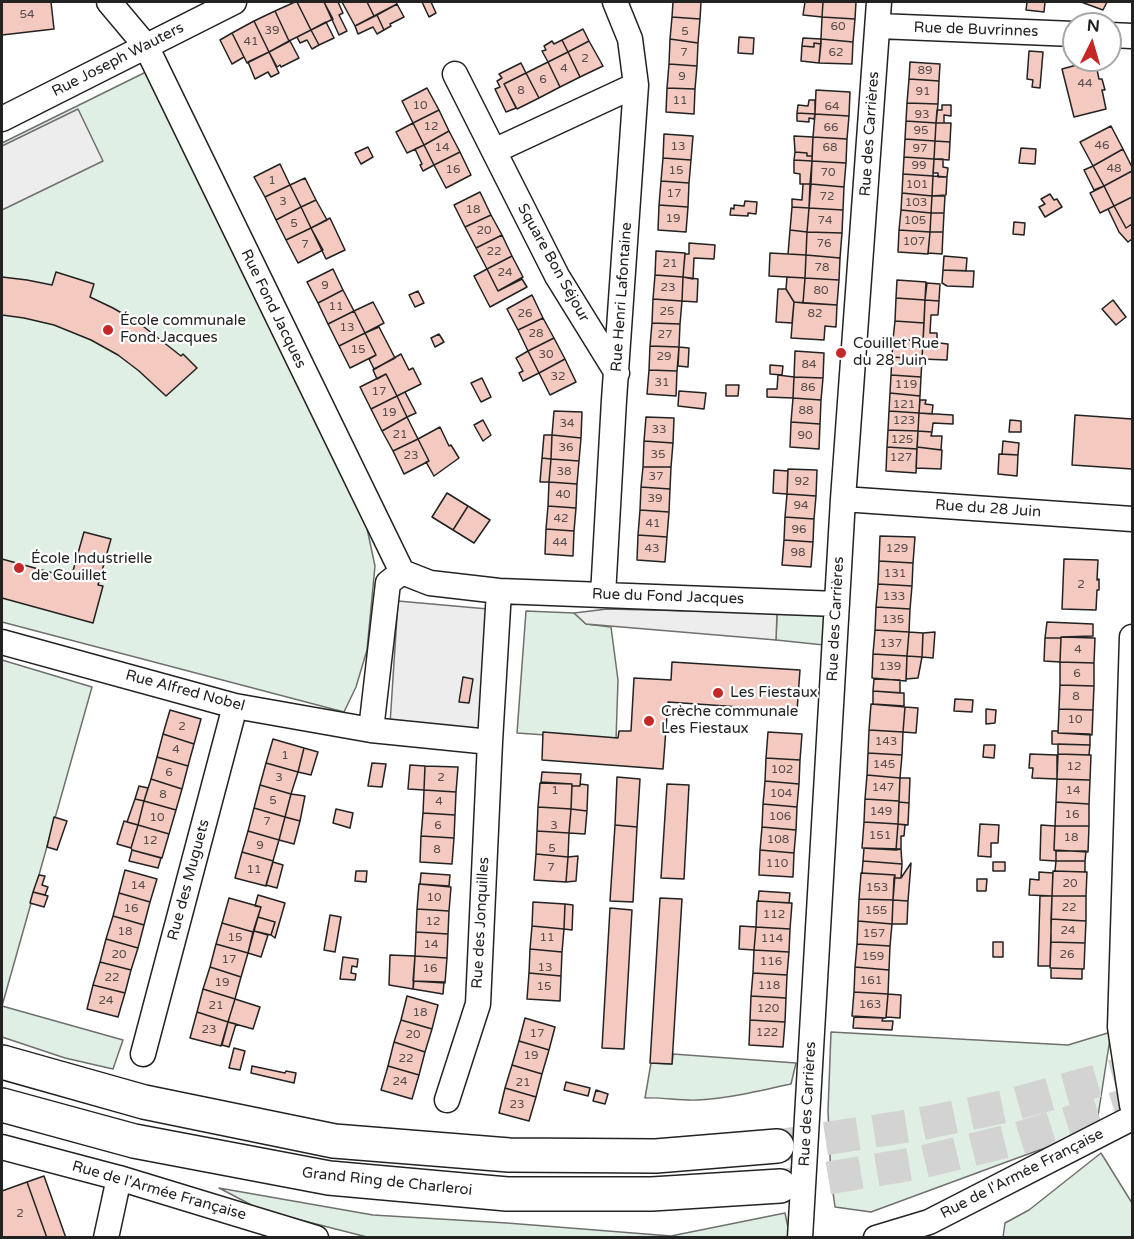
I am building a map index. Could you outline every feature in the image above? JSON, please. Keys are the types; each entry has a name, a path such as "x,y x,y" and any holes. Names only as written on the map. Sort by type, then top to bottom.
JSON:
{"highway":[{"path":"2,1062 144,1102 334,1141 509,1155 656,1155 777,1146"},
{"name":"Grand Ring de Charleroi","path":"2,1105 134,1141 329,1178 507,1194 652,1194 780,1186"}],"street":[{"name":"Rue Fond Jacques","path":"109,2 146,46 402,572"},
{"name":"Rue Joseph Wauters","path":"2,119 234,2"},
{"name":"Rue Henri Lafontaine","path":"603,595 636,85 630,39 615,2"},
{"name":"Rue des Carrières","path":"800,1238 843,499 879,2"},
{"name":"Rue de Buvrinnes","path":"878,26 1062,34"},
{"name":"Square Bon Séjour","path":"455,74 557,276 617,373"},
{"path":"494,151 636,85"},
{"name":"Rue du 28 Juin","path":"843,499 1132,519"},
{"path":"371,729 388,583 402,572"},
{"name":"Rue du Fond Jacques","path":"402,572 430,583 499,591 837,604"},
{"name":"Rue des Jonquilles","path":"447,1100 478,1004 499,591"},
{"path":"1132,637 1120,1027 1132,1105"},
{"name":"Rue Alfred Nobel","path":"2,642 236,706 371,729 490,742"},
{"name":"Rue des Muguets","path":"143,1053 236,706"},
{"name":"Rue de l'Armée Française","path":"876,1238 929,1222 1132,1118"},
{"name":"Rue de l'Armée Française","path":"2,1147 119,1178 316,1238"},
{"path":"106,1238 119,1178"}],"green space":[{"path":"146,72 365,519 375,566 367,650 356,687 344,712 2,622 2,143"},
{"path":"526,611 574,613 586,624 611,627 618,680 616,740 517,733"},
{"path":"777,613 826,616 824,645 776,640"},
{"path":"2,660 92,687 2,1006"},
{"path":"2,1006 123,1040 113,1069 65,1058 2,1037"},
{"path":"831,1032 1068,1045 1111,1032 1096,1129 871,1212 835,1207 831,1178 828,1111"},
{"path":"673,1054 796,1063 791,1084 710,1099 645,1098 651,1063 672,1064"},
{"path":"1101,1153 1132,1203 1132,1237 1003,1237 1005,1223 1029,1210"},
{"path":"219,1188 373,1215 671,1236 785,1213 790,1237 367,1237 261,1210"}],"shaded area":[{"path":"78,109 103,161 2,210 2,146"},
{"path":"398,601 488,609 479,729 390,724"},
{"path":"607,609 777,613 776,640 586,624 574,613"}],"building":[{"path":"2,2 51,2 54,29 2,35"},
{"path":"295,2 311,30 289,41 275,11"},
{"path":"297,2 324,2 333,19 311,30"},
{"path":"324,2 338,2 343,13 339,15 347,31 339,35"},
{"path":"342,2 367,2 374,16 355,26"},
{"path":"367,2 396,2 397,4 374,16"},
{"path":"422,2 431,2 436,13 429,17"},
{"path":"673,2 701,2 700,19 672,17"},
{"path":"805,2 823,2 822,17 803,15"},
{"path":"823,2 856,2 855,19 822,17"},
{"path":"1027,2 1045,2 1044,12 1026,10"},
{"path":"1081,2 1107,2 1103,10"},
{"path":"397,4 404,17 384,30 377,15"},
{"path":"275,11 289,41 269,52 254,21"},
{"path":"377,15 384,30 377,34 373,27 358,34 355,26"},
{"path":"672,17 700,19 698,43 670,39"},
{"path":"822,17 855,19 853,42 821,39"},
{"path":"254,21 269,52 247,63 232,33"},
{"path":"326,22 334,38 319,45 311,30"},
{"path":"583,29 589,41 568,52 562,40"},
{"path":"311,30 319,45 312,49 307,40 300,43 297,37"},
{"path":"232,33 244,57 232,64 220,40"},
{"path":"739,37 754,38 753,54 738,53"},
{"path":"803,38 821,39 821,44 814,43 814,47 802,46"},
{"path":"670,39 698,43 697,66 669,64"},
{"path":"821,39 853,42 852,64 819,63"},
{"path":"562,40 568,52 548,62 542,51 546,50 544,46 552,41 554,44"},
{"path":"290,41 299,58 277,67 269,52"},
{"path":"589,41 603,66 580,77 568,52"},
{"path":"814,43 821,44 819,63 801,61 802,46 814,47"},
{"path":"1029,51 1043,52 1040,88 1032,87 1033,80 1027,79"},
{"path":"269,52 279,73 271,77 268,72 255,79 248,62"},
{"path":"568,52 580,77 560,87 548,62"},
{"path":"548,62 560,87 539,98 526,73"},
{"path":"910,62 940,64 939,81 909,79"},
{"path":"521,63 526,73 504,84 516,108 506,112 495,89 500,87 497,81 502,78 499,74"},
{"path":"669,64 697,66 695,89 667,88"},
{"path":"1063,72 1098,72 1105,90 1102,90 1106,109 1074,117"},
{"path":"526,73 539,98 517,109 504,84"},
{"path":"909,79 939,81 938,104 907,103"},
{"path":"427,88 439,110 413,123 402,101"},
{"path":"667,88 695,89 694,114 666,112"},
{"path":"816,90 850,92 849,116 815,114"},
{"path":"809,100 815,100 815,114 797,113 798,105 808,106"},
{"path":"907,103 938,104 936,123 906,121"},
{"path":"942,105 951,105 951,116 944,115 944,123 936,123 937,110 942,110"},
{"path":"439,110 449,131 424,145 413,123"},
{"path":"797,113 815,114 814,119 809,118 809,122 797,121"},
{"path":"815,114 849,116 847,139 813,137"},
{"path":"906,121 936,123 935,141 905,139"},
{"path":"413,123 424,145 407,153 396,132"},
{"path":"936,123 951,123 950,142 935,141"},
{"path":"1111,126 1123,149 1093,166 1080,142"},
{"path":"449,131 460,152 434,165 424,145"},
{"path":"664,134 693,136 691,160 663,158"},
{"path":"794,136 813,137 812,156 795,152"},
{"path":"813,137 847,139 846,163 812,161"},
{"path":"905,139 935,141 934,159 904,157"},
{"path":"935,141 950,142 949,160 934,159"},
{"path":"424,145 434,165 423,171 415,149"},
{"path":"368,147 373,157 361,164 355,153"},
{"path":"1021,148 1036,149 1035,164 1019,163"},
{"path":"1123,149 1132,171 1104,186 1093,166"},
{"path":"460,152 471,175 446,188 434,165"},
{"path":"795,152 807,153 807,156 812,156 812,161 794,160"},
{"path":"904,157 934,159 933,176 903,174"},
{"path":"663,158 691,160 689,183 661,181"},
{"path":"934,159 943,159 943,167 948,168 947,177 938,177 938,173 933,173"},
{"path":"794,160 812,161 810,184 800,184 800,174 794,173"},
{"path":"812,161 846,163 844,187 811,184"},
{"path":"280,164 290,185 265,197 254,177"},
{"path":"1093,166 1104,186 1094,190 1084,170"},
{"path":"1132,171 1132,197 1114,206 1104,186"},
{"path":"903,174 933,176 932,196 902,193"},
{"path":"933,176 947,177 946,195 932,196"},
{"path":"305,178 316,200 301,207 290,185"},
{"path":"661,181 689,183 688,207 659,205"},
{"path":"803,184 810,184 809,208 792,207 792,199 802,200"},
{"path":"811,184 844,187 843,210 809,208"},
{"path":"290,185 301,207 276,220 265,197"},
{"path":"1104,186 1114,206 1100,213 1090,193"},
{"path":"480,192 491,215 465,227 454,205"},
{"path":"902,193 932,196 931,213 901,210"},
{"path":"1050,194 1062,207 1045,217 1039,207 1045,204 1041,199"},
{"path":"932,196 945,196 944,213 931,213"},
{"path":"1132,197 1132,224 1126,228 1114,206"},
{"path":"316,200 327,220 311,228 301,207"},
{"path":"745,201 757,202 756,214 730,215 734,205 744,206"},
{"path":"659,205 688,207 686,232 658,230"},
{"path":"1114,206 1126,228 1132,224 1132,239 1128,242 1119,232 1108,209"},
{"path":"301,207 311,228 286,240 276,220"},
{"path":"792,207 809,208 807,232 790,230"},
{"path":"809,208 843,210 842,233 807,232"},
{"path":"901,210 931,213 930,232 899,230"},
{"path":"931,213 944,213 943,232 930,232"},
{"path":"491,215 502,235 476,248 465,227"},
{"path":"330,218 345,250 326,259 311,228"},
{"path":"1014,222 1025,223 1024,235 1013,234"},
{"path":"311,228 323,250 298,263 286,240"},
{"path":"790,230 807,232 806,255 788,254"},
{"path":"899,230 930,232 928,254 898,252"},
{"path":"807,232 842,233 840,258 806,255"},
{"path":"930,232 943,232 942,254 928,253"},
{"path":"502,235 512,256 487,269 476,248"},
{"path":"689,243 715,245 714,259 694,258 693,279 683,277 685,254 689,254"},
{"path":"656,251 685,253 683,277 655,275"},
{"path":"770,253 806,255 805,278 769,276"},
{"path":"806,255 840,258 839,280 805,278"},
{"path":"512,256 523,277 498,291 487,269"},
{"path":"944,256 967,258 966,271 943,270"},
{"path":"333,269 343,290 318,303 307,282"},
{"path":"487,269 498,291 522,279 527,287 490,307 474,276"},
{"path":"943,270 974,271 973,287 947,286 942,283"},
{"name":"École communale Fond Jacques","path":"56,272 94,284 90,297 139,323 181,356 183,354 197,368 166,396 118,355 91,340 54,325 2,315 2,277 52,285"},
{"path":"655,275 683,277 682,301 653,299"},
{"path":"683,277 698,279 697,302 682,301"},
{"path":"787,277 805,278 803,303 794,302 786,289"},
{"path":"805,278 839,280 837,305 803,303"},
{"path":"897,280 926,282 925,300 896,298"},
{"path":"927,283 940,284 939,301 925,300"},
{"path":"778,289 786,289 794,302 792,323 776,322"},
{"path":"343,290 354,311 328,324 318,303"},
{"path":"418,291 424,303 415,307 409,295"},
{"path":"532,295 543,318 518,330 507,309"},
{"path":"896,298 925,300 924,323 895,321"},
{"path":"653,299 682,301 680,324 652,323"},
{"path":"925,300 939,301 938,315 931,315 930,333 937,333 937,342 923,341"},
{"path":"1113,300 1126,317 1116,325 1102,309"},
{"path":"373,302 384,323 365,333 354,311"},
{"path":"794,302 837,305 836,327 825,326 824,340 791,338"},
{"path":"354,311 365,333 339,346 328,324"},
{"path":"543,318 554,338 528,351 518,330"},
{"path":"895,321 924,323 923,341 893,339"},
{"path":"652,323 680,324 679,347 650,346"},
{"path":"379,327 395,358 374,369 369,359 376,355 365,333"},
{"path":"365,333 376,355 350,368 339,346"},
{"path":"439,334 444,342 435,347 431,338"},
{"path":"554,338 565,359 539,373 528,351"},
{"path":"893,339 923,341 922,359 892,357"},
{"path":"923,341 948,344 947,360 922,359"},
{"path":"650,346 679,347 677,371 649,370"},
{"path":"679,347 689,348 688,367 678,366"},
{"path":"528,351 539,373 523,381 519,373 523,371 516,358"},
{"path":"795,351 824,353 823,378 794,377"},
{"path":"401,354 409,370 413,368 421,384 397,396 386,374 377,379 373,370"},
{"path":"892,357 922,359 921,377 891,375"},
{"path":"565,359 576,382 550,395 539,373"},
{"path":"770,365 783,366 782,375 770,374"},
{"path":"649,370 677,371 676,396 647,394"},
{"path":"386,374 397,396 371,409 360,387"},
{"path":"778,375 794,377 793,398 767,397 767,389 777,389"},
{"path":"891,375 921,377 920,396 890,393"},
{"path":"794,377 823,378 821,400 793,398"},
{"path":"482,378 491,397 481,402 471,383"},
{"path":"726,385 739,385 738,396 726,396"},
{"path":"679,391 706,393 704,409 678,406"},
{"path":"405,392 416,413 407,417 397,396"},
{"path":"890,393 920,396 919,413 889,411"},
{"path":"397,396 407,417 382,431 371,409"},
{"path":"793,398 821,400 820,424 791,422"},
{"path":"920,400 926,400 925,404 933,405 932,414 919,413"},
{"path":"554,411 582,412 581,438 552,435"},
{"path":"889,411 919,413 918,431 888,430"},
{"path":"919,413 953,415 953,424 933,423 932,432 918,431"},
{"path":"1075,415 1132,419 1132,469 1072,465"},
{"path":"407,417 418,439 393,451 382,431"},
{"path":"646,417 674,418 673,443 644,441"},
{"path":"483,420 491,435 483,441 474,425"},
{"path":"1010,420 1021,421 1021,432 1009,432"},
{"path":"791,422 820,424 819,449 790,447"},
{"path":"440,427 449,446 451,445 459,458 434,476 418,439"},
{"path":"888,430 918,431 917,449 887,447"},
{"path":"918,431 932,432 931,436 942,436 941,450 917,447"},
{"path":"544,435 552,435 551,459 542,458"},
{"path":"552,435 581,438 579,461 551,459"},
{"path":"418,439 429,461 404,474 393,451"},
{"path":"644,441 673,443 671,467 643,467"},
{"path":"1003,441 1019,443 1018,455 1002,454"},
{"path":"887,447 917,449 916,473 886,471"},
{"path":"917,447 942,450 941,469 916,468"},
{"path":"999,454 1018,455 1017,476 998,474"},
{"path":"542,458 551,459 549,482 540,482"},
{"path":"551,459 579,461 577,484 549,482"},
{"path":"643,467 671,467 670,489 641,487"},
{"path":"788,469 817,470 816,496 787,494"},
{"path":"774,470 788,471 787,494 773,493"},
{"path":"549,482 577,484 576,508 548,506"},
{"path":"641,487 670,489 669,512 640,510"},
{"path":"447,493 468,506 453,530 432,517"},
{"path":"787,494 816,496 814,519 785,517"},
{"path":"468,506 490,520 474,543 453,530"},
{"path":"548,506 576,508 574,531 546,529"},
{"path":"640,510 669,512 667,537 638,535"},
{"path":"785,517 814,519 813,542 784,540"},
{"path":"546,529 574,531 573,556 545,554"},
{"name":"École Industrielle de Couillet","path":"84,532 111,539 98,585 103,586 93,623 2,598 2,559 71,578"},
{"path":"638,535 667,537 665,562 637,560"},
{"path":"880,536 915,537 913,563 879,561"},
{"path":"784,540 813,542 811,567 782,565"},
{"path":"1064,559 1098,560 1099,590 1097,590 1096,610 1062,609"},
{"path":"879,561 913,563 912,586 878,584"},
{"path":"878,584 912,586 910,609 876,607"},
{"path":"876,607 910,609 909,632 875,630"},
{"path":"1047,622 1093,624 1093,636 1045,638"},
{"path":"875,630 909,632 907,656 873,654"},
{"path":"909,632 923,633 922,657 907,656"},
{"path":"935,632 933,658 922,657 923,633"},
{"path":"1061,637 1095,638 1094,663 1060,662"},
{"path":"1045,638 1061,638 1060,662 1044,661"},
{"path":"873,654 907,656 906,681 872,678"},
{"path":"907,656 922,657 918,678 906,679"},
{"name":"Crèche communale Les Fiestaux","path":"672,662 800,670 797,711 668,702 663,769 542,760 543,732 618,738 619,731 631,731 634,678 671,680"},
{"path":"1060,662 1094,663 1094,686 1060,685"},
{"path":"463,677 473,679 469,703 459,702"},
{"path":"874,679 900,680 900,693 873,691"},
{"path":"1060,685 1094,686 1093,710 1059,709"},
{"path":"873,691 904,693 904,706 873,704"},
{"path":"955,699 973,700 972,712 954,711"},
{"path":"871,704 905,707 903,732 869,730"},
{"path":"905,707 918,708 916,733 903,732"},
{"path":"986,709 996,710 995,723 986,724"},
{"path":"1059,709 1093,710 1092,735 1058,733"},
{"path":"170,710 201,719 194,744 163,734"},
{"path":"869,730 903,732 902,755 868,753"},
{"path":"1052,731 1090,734 1090,745 1052,744"},
{"path":"768,732 802,734 800,760 766,758"},
{"path":"163,734 194,744 188,766 157,757"},
{"path":"273,739 304,748 298,772 266,763"},
{"path":"1058,744 1090,745 1089,755 1058,754"},
{"path":"984,745 995,745 994,758 983,757"},
{"path":"304,748 318,752 311,775 298,772"},
{"path":"868,753 902,755 900,778 867,775"},
{"path":"1030,754 1057,755 1057,779 1032,778 1033,768 1029,768"},
{"path":"1058,754 1091,755 1090,780 1057,779"},
{"path":"157,757 188,766 182,789 151,779"},
{"path":"766,758 800,760 799,784 765,781"},
{"path":"266,763 298,772 291,794 260,785"},
{"path":"372,763 386,764 382,787 368,786"},
{"path":"410,765 425,766 424,790 408,789"},
{"path":"425,766 458,767 456,792 424,790"},
{"path":"542,772 581,774 580,786 541,782"},
{"path":"867,775 900,778 899,801 865,799"},
{"path":"617,777 640,779 637,827 615,825"},
{"path":"900,778 910,778 909,803 899,802"},
{"path":"151,779 182,789 176,810 144,801"},
{"path":"1057,779 1090,780 1089,804 1056,802"},
{"path":"765,781 799,784 797,807 763,804"},
{"path":"540,783 572,784 571,809 538,807"},
{"path":"580,784 588,785 587,811 571,809 572,786 580,786"},
{"path":"667,784 689,785 684,879 661,878"},
{"path":"260,785 291,794 285,817 254,808"},
{"path":"139,786 148,788 144,801 135,799"},
{"path":"424,790 456,792 455,815 423,813"},
{"path":"291,794 305,796 300,821 285,817"},
{"path":"135,799 144,801 138,825 127,822"},
{"path":"865,799 899,801 898,824 864,822"},
{"path":"144,801 176,810 169,834 138,825"},
{"path":"899,802 909,803 908,825 898,824"},
{"path":"1056,802 1089,804 1089,826 1055,826"},
{"path":"763,804 797,807 796,830 762,827"},
{"path":"538,807 571,809 569,833 537,831"},
{"path":"254,808 285,817 279,840 248,831"},
{"path":"336,809 353,813 350,828 333,823"},
{"path":"571,809 587,811 585,834 569,833"},
{"path":"423,813 455,815 454,838 421,836"},
{"path":"54,817 67,821 57,850 47,847"},
{"path":"285,817 300,821 294,844 279,840"},
{"path":"124,821 138,825 131,848 117,844"},
{"path":"864,822 898,824 896,850 862,848"},
{"path":"898,824 905,825 904,836 901,836 901,849 896,850"},
{"path":"980,824 999,825 998,843 991,843 991,857 978,856"},
{"path":"138,825 169,834 162,858 132,850"},
{"path":"615,825 637,827 633,902 610,901"},
{"path":"1041,825 1055,826 1056,861 1040,860"},
{"path":"1055,826 1089,826 1088,852 1054,850"},
{"path":"762,827 796,830 794,853 760,850"},
{"path":"248,831 279,840 273,861 242,852"},
{"path":"537,831 569,833 568,857 536,854"},
{"path":"421,836 454,838 452,864 420,862"},
{"path":"864,848 901,849 902,864 863,861"},
{"path":"132,850 161,858 158,868 129,861"},
{"path":"760,850 794,853 793,877 759,875"},
{"path":"1056,851 1086,851 1085,861 1056,861"},
{"path":"242,852 273,861 266,886 235,878"},
{"path":"536,854 568,857 566,882 534,880"},
{"path":"578,856 576,881 566,882 568,857"},
{"path":"863,861 902,864 901,878 894,878 895,875 862,873"},
{"path":"1056,861 1085,861 1085,872 1055,871"},
{"path":"273,862 283,865 277,888 266,885"},
{"path":"993,862 1005,862 1005,871 993,871"},
{"path":"911,863 908,901 893,900 894,878 901,878"},
{"path":"125,870 157,879 150,902 119,893"},
{"path":"356,871 367,871 366,882 355,881"},
{"path":"1053,871 1087,872 1086,896 1052,896"},
{"path":"1039,872 1053,873 1052,896 1029,895 1030,879 1039,880"},
{"path":"421,873 450,875 449,886 420,884"},
{"path":"861,873 895,875 893,900 859,899"},
{"path":"39,875 45,876 42,885 48,887 45,895 33,892"},
{"path":"977,879 987,879 986,891 977,891"},
{"path":"419,884 451,887 449,911 417,909"},
{"path":"759,891 790,893 789,903 758,901"},
{"path":"33,892 48,896 44,907 30,903"},
{"path":"119,893 150,902 144,925 113,916"},
{"path":"258,895 285,903 275,938 271,935 275,922 258,917 261,907 255,906"},
{"path":"1040,896 1052,896 1050,966 1038,966"},
{"path":"1052,896 1086,896 1086,921 1051,919"},
{"path":"229,898 261,907 253,932 222,923"},
{"path":"660,898 682,899 672,1064 650,1063"},
{"path":"859,899 893,900 892,924 858,921"},
{"path":"893,900 908,901 907,924 892,924"},
{"path":"757,901 792,903 790,929 756,927"},
{"path":"533,902 565,904 564,929 532,926"},
{"path":"565,904 573,905 572,930 564,929"},
{"path":"610,908 632,910 624,1049 602,1048"},
{"path":"417,909 449,911 448,934 416,932"},
{"path":"330,915 341,917 335,952 324,950"},
{"path":"113,916 144,925 138,948 106,939"},
{"path":"258,917 275,922 271,935 254,931"},
{"path":"1051,919 1086,921 1085,943 1051,942"},
{"path":"858,921 892,924 890,946 857,944"},
{"path":"222,923 253,932 248,953 216,944"},
{"path":"532,926 564,929 562,952 530,949"},
{"path":"740,926 756,927 754,950 739,949"},
{"path":"756,927 790,929 789,952 754,950"},
{"path":"254,931 268,935 261,957 248,953"},
{"path":"416,932 448,934 447,958 415,956"},
{"path":"106,939 138,948 131,970 100,962"},
{"path":"993,942 1003,942 1003,957 993,957"},
{"path":"1051,942 1085,943 1084,969 1050,968"},
{"path":"216,944 248,953 241,977 210,967"},
{"path":"857,944 890,946 889,970 855,967"},
{"path":"530,949 562,952 561,976 529,973"},
{"path":"754,950 789,952 787,975 753,973"},
{"path":"390,955 415,956 413,989 389,985"},
{"path":"415,956 447,958 445,983 413,981"},
{"path":"343,957 358,959 357,967 352,966 351,973 356,974 355,980 340,979"},
{"path":"100,962 131,970 125,993 93,985"},
{"path":"210,967 241,977 235,999 203,989"},
{"path":"855,967 889,970 888,994 854,992"},
{"path":"1051,968 1082,969 1082,979 1051,978"},
{"path":"529,973 561,976 560,1001 527,999"},
{"path":"753,973 787,975 786,998 751,996"},
{"path":"414,981 444,982 443,994 413,989"},
{"path":"93,985 125,993 118,1017 87,1009"},
{"path":"203,989 235,999 228,1022 197,1012"},
{"path":"854,992 888,994 886,1018 852,1016"},
{"path":"888,994 901,995 900,1018 886,1017"},
{"path":"407,996 438,1005 432,1029 401,1020"},
{"path":"751,996 786,998 785,1022 750,1020"},
{"path":"235,999 260,1007 253,1029 228,1022"},
{"path":"197,1012 228,1022 221,1046 190,1038"},
{"path":"854,1017 883,1018 882,1021 893,1021 892,1030 853,1028"},
{"path":"525,1018 555,1027 549,1050 519,1041"},
{"path":"401,1020 432,1029 425,1052 394,1042"},
{"path":"750,1020 785,1022 783,1047 749,1045"},
{"path":"228,1022 236,1024 229,1047 222,1045"},
{"path":"519,1041 549,1050 542,1074 512,1065"},
{"path":"394,1042 425,1052 419,1075 388,1066"},
{"path":"234,1048 245,1051 240,1070 229,1068"},
{"path":"512,1065 542,1074 536,1097 505,1088"},
{"path":"252,1066 296,1073 294,1083 251,1073"},
{"path":"388,1066 419,1075 412,1099 381,1090"},
{"path":"566,1082 590,1088 588,1096 564,1090"},
{"path":"505,1088 536,1097 529,1121 499,1113"},
{"path":"596,1090 608,1094 605,1104 593,1101"},
{"path":"44,1176 66,1238 47,1238 27,1182"},
{"path":"27,1182 47,1238 2,1238 2,1191"}],"tunnel":[{"path":"777,1146 915,1125 1007,1106 1132,1071"},
{"path":"780,1186 918,1163 1016,1139 1132,1103"}],"place":[{"name":"École communale Fond Jacques","path":"108,330"},
{"name":"Couillet Rue du 28 Juin","path":"841,353"},
{"name":"École Industrielle de Couillet","path":"19,568"},
{"name":"Les Fiestaux","path":"718,693"},
{"name":"Crèche communale Les Fiestaux","path":"649,721"}]}
